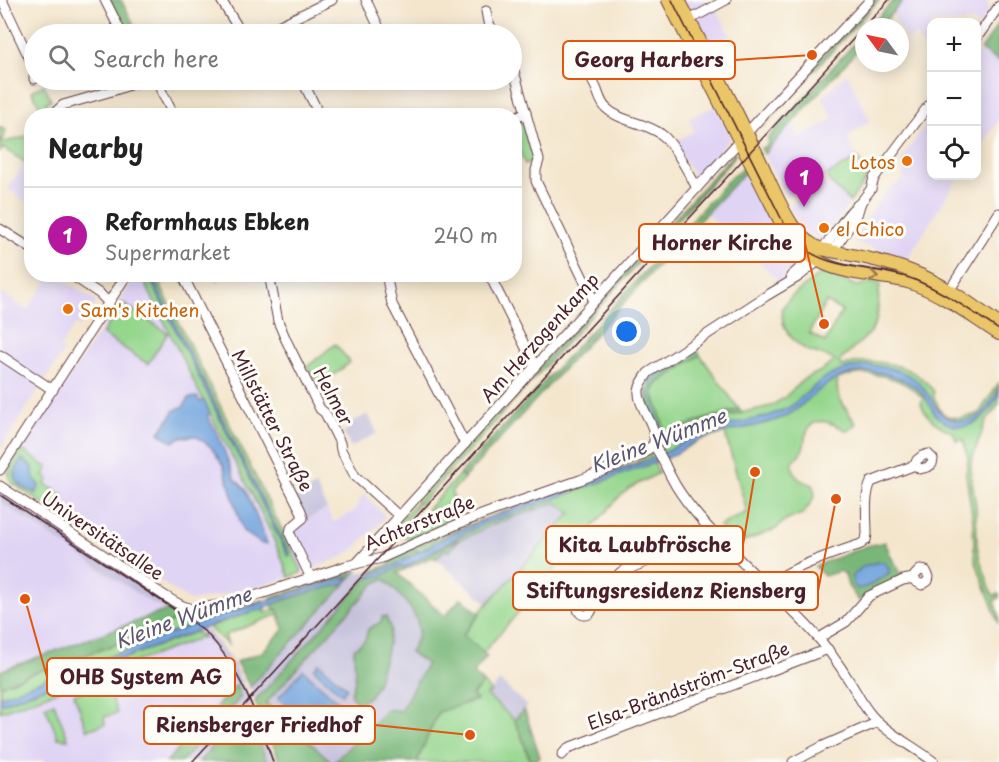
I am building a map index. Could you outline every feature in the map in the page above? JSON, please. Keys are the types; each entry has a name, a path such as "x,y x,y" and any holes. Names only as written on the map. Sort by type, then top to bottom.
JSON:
{"main road":[{"path":"668,0 793,226 808,242 826,250 895,265 914,272 949,291 999,324"},
{"path":"679,0 785,231 794,244 814,260 841,270 897,279 930,291 999,334"},
{"path":"814,260 826,250"}],"street":[{"path":"105,0 117,24"},
{"path":"221,0 236,24"},
{"path":"290,24 332,0"},
{"path":"366,0 377,24"},
{"path":"689,20 726,0"},
{"name":"Am Herzogenkamp","path":"356,564 870,0"},
{"path":"5,1 24,45"},
{"path":"981,32 999,6"},
{"path":"486,11 489,24"},
{"path":"572,54 583,64 605,108 662,134 698,188"},
{"path":"60,108 63,105 117,90"},
{"path":"161,90 170,108"},
{"path":"307,90 316,108"},
{"path":"520,90 539,160 536,181 594,301"},
{"path":"826,250 837,244 857,215 861,202 871,189 874,178 927,108"},
{"path":"522,114 526,112"},
{"path":"949,291 999,213"},
{"path":"0,228 24,244"},
{"path":"814,260 798,276 648,373 639,391 640,398 654,433 658,453 684,499 715,534 819,638 878,722 934,762"},
{"path":"82,282 109,303"},
{"path":"0,470 122,282"},
{"name":"Millstätter Straße","path":"186,282 301,511 303,518 291,528 290,534 310,578"},
{"name":"Helmer","path":"271,282 278,321 286,340 320,409 325,412 355,476 399,516"},
{"path":"388,282 392,304 465,444"},
{"path":"493,282 535,366"},
{"path":"0,356 52,390"},
{"name":"Achterstraße","path":"190,609 234,603 356,564 382,558 471,519 640,456 658,453"},
{"path":"768,587 776,579 866,540 867,496 871,482 915,465"},
{"name":"Universitätsallee","path":"0,486 165,596 190,609"},
{"path":"590,603 621,572 715,534"},
{"path":"819,638 846,622 869,596 903,580 914,578"},
{"name":"Elsa-Brändström-Straße","path":"562,755 568,748 828,649"},
{"path":"793,762 878,722"}],"shaded area":[{"path":"685,0 704,0 707,7 717,10 731,36 711,46"},
{"path":"904,0 986,0 990,9 981,23 981,18 927,18 926,52 916,35 909,39 909,18 895,18 892,13"},
{"path":"981,50 999,62 999,119 981,148"},
{"path":"847,73 870,121 847,138 858,158 786,197 764,154 792,123 800,138 833,119 822,98"},
{"path":"715,106 730,138 696,179 674,142 694,131 689,118"},
{"path":"927,123 927,180 957,180 907,260 853,241 882,196 902,180 905,169 900,161"},
{"path":"24,164 24,200 8,189"},
{"path":"747,170 767,206 788,254 796,262 779,281 706,213"},
{"path":"829,181 850,202 834,225 819,240 805,231 790,208 790,204 811,194"},
{"path":"46,282 67,282 95,300 96,303 80,327 75,324 60,348 64,351 0,449 0,292 27,310"},
{"path":"132,282 144,282 282,557 289,577 250,589 188,600 70,520 66,520 53,511 64,496 45,484 44,475 48,468 22,450"},
{"path":"368,414 377,433 351,447 343,432 351,427 349,423"},
{"path":"316,486 327,509 305,520 294,498"},
{"path":"0,492 184,611 197,623 190,627 181,620 175,619 174,615 150,602 0,502"},
{"path":"364,493 385,516 379,524 344,556 301,573 283,532 327,509 334,522 354,511"},
{"path":"0,502 164,611 0,671"},
{"path":"557,502 571,513 488,604 436,559 445,549 449,551 459,539 496,523"},
{"path":"374,570 255,701 250,687 356,573"},
{"path":"384,579 402,598 418,622 419,633 410,652 428,664 400,712 388,709 332,762 265,703 375,583"},
{"path":"207,630 233,663 252,702 276,762 267,762 246,710 199,762 181,762 241,697 221,657 198,633"},
{"path":"203,637 221,657 236,685 166,762 44,762 43,759 35,762 0,762 0,712"},
{"path":"500,681 527,706 514,720 487,695"}],"green space":[{"path":"109,0 121,0 134,24 122,24"},
{"path":"873,0 879,0 862,18 857,18"},
{"path":"894,0 904,0 887,18 877,18"},
{"path":"855,20 855,26 763,126 762,122"},
{"path":"999,23 999,62 981,50"},
{"path":"855,43 855,53 764,154 761,148 767,146 768,138"},
{"path":"46,90 51,100 46,102 47,106 40,108 32,91"},
{"path":"522,120 534,157 533,161 525,164 522,157"},
{"path":"0,127 6,131 1,143 24,137 24,161 3,148 0,152"},
{"path":"736,153 731,161 500,416 496,413"},
{"path":"858,158 868,177 850,202 829,181 827,175"},
{"path":"744,164 747,170 464,478 460,474"},
{"path":"823,272 857,286 880,282 877,318 871,332 839,362 841,366 879,362 904,368 926,382 934,392 933,396 940,410 953,418 979,413 999,383 999,404 985,423 971,463 971,475 976,507 977,545 993,596 999,594 999,598 994,600 999,614 999,624 976,562 973,520 966,475 968,458 963,439 956,441 954,433 930,418 923,409 921,403 923,398 905,384 872,374 838,379 839,397 856,424 847,431 824,422 814,423 809,427 803,449 792,465 799,479 813,485 815,496 804,513 783,522 776,529 737,544 719,526 747,512 725,433 700,440 667,458 661,450 659,437 667,438 723,417 771,406 784,398 804,379 835,361 801,346 789,335 783,320 782,308 792,296","holes":["826,302 842,311 825,342 809,333"]},
{"path":"144,282 158,282 283,532 301,573 289,577 257,504"},
{"path":"122,303 168,333 148,364 102,334"},
{"path":"335,344 350,362 318,388 307,367"},
{"path":"696,348 700,355 658,383 654,389 666,434 692,423 739,409 742,413 697,425 667,438 659,437 648,405 649,381 654,375"},
{"path":"700,355 739,409 692,423 666,435 653,395 654,389 658,383"},
{"path":"496,413 500,416 420,504 418,503 397,530 372,554 370,553"},
{"path":"22,450 48,468 44,475 49,479 45,484 64,496 53,511 11,482 10,470"},
{"path":"650,454 659,473 630,488 618,498 483,653 463,635 480,615 479,613 571,513 556,502 496,523 426,555 412,548 637,462"},
{"path":"460,474 464,478 451,492 463,516 411,540 403,536"},
{"path":"459,539 449,552 445,549 436,559 432,557 397,573 445,616 461,598 480,614 463,635 487,656 473,673 483,683 472,695 477,700 438,712 417,762 334,762 388,709 400,711 427,664 410,652 418,635 413,612 384,579 375,583 266,703 332,762 280,762 255,701 374,570 390,564 395,556 412,548 426,555"},
{"path":"885,542 903,576 859,601 848,586 845,574 840,571 824,576 815,566 867,546","holes":["878,562 889,573 868,586 858,589 864,566"]},
{"path":"357,571 250,687 236,662 262,652 284,629 277,609 274,610 272,604 343,584 348,578 272,600 271,597"},
{"path":"263,600 264,602 207,621 202,622 200,618 201,615 229,611"},
{"path":"266,607 265,613 277,609 279,614 225,635 228,645 208,627 262,610"},
{"path":"167,610 174,615 175,619 165,627 0,686 0,671"},
{"path":"382,617 386,617 391,629 386,654 377,684 370,696 358,704 350,695 355,680 354,649 365,640 368,629 381,622"},
{"path":"175,619 190,627 46,678 0,697 0,686 165,627"},
{"path":"195,632 203,637 0,712 0,704"},
{"path":"106,682 117,713 104,717 105,724 87,730 74,694"},
{"path":"483,683 491,691 487,695 514,720 530,762 417,762 438,712 476,700 472,696"},
{"path":"236,685 241,697 181,762 166,762"},
{"path":"54,703 68,739 58,738 45,706"},
{"path":"524,709 540,757 531,762 514,720"},
{"path":"246,710 267,762 199,762"}],"water":[{"path":"151,282 154,282 290,555 288,556"},
{"path":"867,365 893,369 911,376 941,413 949,419 965,421 976,418 986,410 999,388 998,395 989,411 978,421 958,426 940,419 919,391 895,377 867,372 843,376 829,383 786,416 765,424 699,440 667,458 484,524 404,568 401,566 382,575 368,578 451,534 489,518 656,457 701,433 781,411 790,407 824,378 845,369"},
{"path":"197,397 200,402 204,400 210,413 207,416 218,435 235,479 246,490 267,544 262,544 243,531 223,465 211,447 196,436 181,437 173,442 159,433 175,410 184,406 189,398"},
{"path":"22,459 33,467 34,479 40,485 36,494 16,480 15,472"},
{"path":"884,562 889,568 889,573 868,586 858,589 853,585 852,576 864,566"},
{"path":"349,577 343,584 286,599 263,608 263,610 213,625 0,704 0,697 46,678 93,663 197,623"},
{"path":"319,663 347,688 342,694 314,669"},
{"path":"303,670 350,712 325,741 278,698"}],"waterway":[{"name":"Kleine Wümme","path":"675,440 662,434 650,392 651,384 656,378 697,351"}],"tram line":[{"path":"672,0 780,216 798,243 823,259 915,280 948,296 999,330"},
{"path":"0,495 183,615 205,632 228,659 246,693 273,762"}],"railway":[{"path":"192,762 889,0"}],"place":[{"name":"Georg Harbers","path":"812,55"},
{"name":"Lotos","path":"907,161"},
{"name":"Reformhaus Ebken","path":"804,207"},
{"name":"el Chico","path":"824,228"},
{"name":"Sam's Kitchen","path":"68,309"},
{"name":"Horner Kirche","path":"824,324"},
{"name":"Kita Laubfrösche","path":"755,472"},
{"name":"Stiftungsresidenz Riensberg","path":"836,499"},
{"name":"OHB System AG","path":"25,599"},
{"name":"Riensberger Friedhof","path":"470,735"}]}
